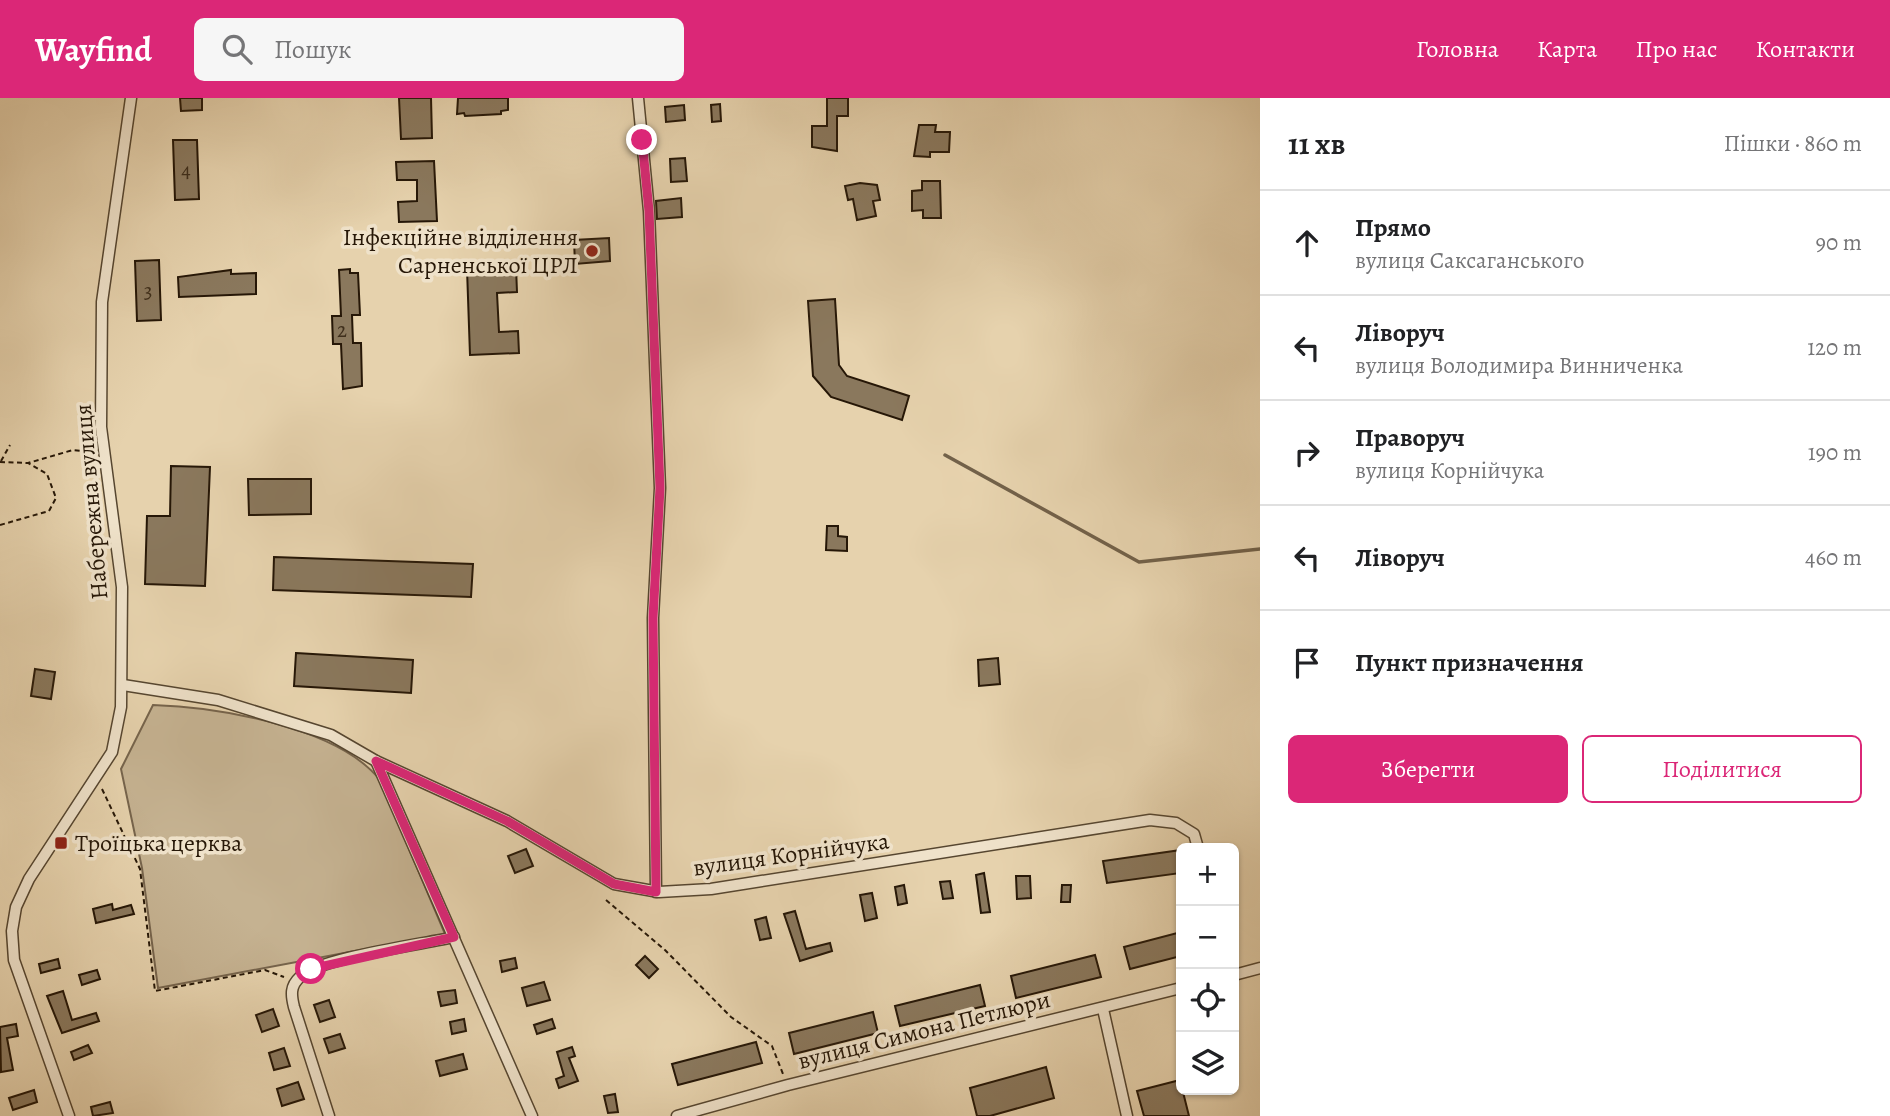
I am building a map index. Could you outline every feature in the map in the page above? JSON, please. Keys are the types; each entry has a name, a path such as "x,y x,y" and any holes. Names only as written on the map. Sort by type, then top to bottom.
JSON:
{"street":[{"name":"Набережна вулиця","path":"69,1116 14,960 12,931 16,907 29,879 112,752 123,685 122,587 101,427 103,302 120,161 131,98"},
{"path":"638,98 649,211 660,488 653,618 656,892"},
{"name":"вулиця Корнійчука","path":"123,685 195,695 331,735 376,761 507,821 614,884 656,892 711,890 1150,820 1177,823 1194,834 1197,843"},
{"path":"376,761 532,1116"},
{"path":"328,1116 294,1007 291,993 296,981 318,966 454,937"},
{"path":"1239,974 1260,968"},
{"name":"вулиця Симона Петлюри","path":"677,1116 788,1084 1176,989"},
{"path":"1103,1009 1127,1116"}],"path":[{"path":"10,445 0,462 28,463 72,450 105,453"},
{"path":"0,526 49,511 56,498 47,474 28,463"},
{"path":"96,779 110,799 140,869 155,991 265,970 296,981"},
{"path":"606,900 665,950 732,1017 772,1046 788,1084"}],"shaded area":[{"path":"153,705 210,710 275,723 336,746 361,762 380,780 445,934 158,988 142,868 121,769"}],"building":[{"path":"180,98 202,98 202,110 181,111"},
{"path":"399,98 431,98 432,138 401,139"},
{"path":"458,98 508,98 508,110 501,111 501,114 465,116 464,113 457,114"},
{"path":"827,98 848,98 848,116 837,116 837,151 812,147 812,126 827,126"},
{"path":"720,104 721,121 712,122 711,105"},
{"path":"684,105 685,120 666,122 665,107"},
{"path":"919,125 936,125 935,132 950,132 949,152 930,152 930,157 914,156"},
{"path":"173,140 197,140 199,199 175,200"},
{"path":"685,158 687,181 671,182 670,159"},
{"path":"434,161 437,221 399,222 398,202 417,201 417,180 397,180 396,162"},
{"path":"922,181 940,181 941,218 923,218 923,210 912,211 912,191 922,190"},
{"path":"860,183 877,185 880,200 873,201 876,216 857,220 853,199 848,200 845,186"},
{"path":"681,198 682,217 657,219 656,201"},
{"name":"Інфекційне відділення Сарненської ЦРЛ","path":"609,238 610,261 575,264 574,240"},
{"path":"159,260 161,320 137,321 135,261"},
{"path":"516,267 517,292 497,293 499,332 518,331 519,353 470,355 467,269"},
{"path":"350,269 350,273 358,273 360,315 352,315 353,343 361,343 362,386 343,389 341,344 333,344 332,316 341,316 339,270"},
{"path":"231,270 231,274 256,273 256,294 179,297 178,277"},
{"path":"835,299 839,365 847,376 909,396 902,420 831,397 813,376 808,301"},
{"path":"171,466 210,467 205,586 145,584 147,516 170,516"},
{"path":"248,479 311,479 311,514 249,515"},
{"path":"827,526 838,526 838,536 847,537 847,551 826,550"},
{"path":"274,557 473,564 471,597 273,590"},
{"path":"296,653 413,660 411,693 294,686"},
{"path":"998,658 1000,684 979,686 978,660"},
{"path":"35,669 55,672 51,699 31,696"},
{"path":"526,849 533,866 515,873 508,856"},
{"path":"1176,851 1176,874 1107,883 1103,861"},
{"path":"984,873 990,912 981,913 976,875"},
{"path":"1016,876 1030,876 1031,898 1017,899"},
{"path":"950,881 953,898 943,899 940,882"},
{"path":"904,885 907,903 898,905 895,887"},
{"path":"1062,885 1071,885 1070,902 1061,902"},
{"path":"872,893 877,918 865,921 860,895"},
{"path":"112,904 113,910 131,905 134,914 96,923 93,909"},
{"path":"795,911 806,949 830,943 832,951 800,961 784,914"},
{"path":"766,917 771,938 760,940 755,920"},
{"path":"1176,933 1176,957 1130,969 1124,947"},
{"path":"1095,955 1101,977 1016,998 1011,976"},
{"path":"645,956 658,969 649,978 636,965"},
{"path":"515,958 517,968 502,972 500,961"},
{"path":"58,959 60,968 41,973 39,964"},
{"path":"97,970 100,979 82,985 79,975"},
{"path":"544,982 550,1000 527,1006 522,988"},
{"path":"980,985 985,1006 900,1026 895,1006"},
{"path":"455,990 457,1003 441,1006 438,992"},
{"path":"63,991 72,1020 96,1013 99,1021 62,1033 47,996"},
{"path":"329,1000 335,1017 320,1022 314,1005"},
{"path":"273,1009 279,1026 262,1032 256,1015"},
{"path":"873,1012 878,1033 794,1054 789,1033"},
{"path":"464,1019 466,1031 452,1034 450,1022"},
{"path":"552,1019 555,1028 537,1034 534,1025"},
{"path":"16,1024 18,1036 7,1038 13,1070 1,1072 0,1027"},
{"path":"340,1034 345,1048 329,1053 324,1039"},
{"path":"756,1042 762,1063 678,1085 672,1064"},
{"path":"88,1045 92,1053 74,1060 71,1052"},
{"path":"572,1047 575,1056 569,1058 578,1081 559,1088 556,1079 564,1076 557,1052"},
{"path":"284,1048 290,1066 274,1070 269,1053"},
{"path":"463,1054 467,1069 440,1076 436,1061"},
{"path":"1046,1067 1054,1098 990,1116 977,1116 970,1088"},
{"path":"1176,1081 1176,1095 1184,1095 1189,1116 1144,1116 1137,1091"},
{"path":"298,1082 304,1099 282,1106 277,1089"},
{"path":"34,1090 37,1102 13,1110 9,1098"},
{"path":"615,1094 618,1112 608,1113 604,1096"},
{"path":"110,1102 113,1113 93,1116 91,1107"}],"waterway":[{"path":"945,455 1139,562 1260,549"}],"place":[{"name":"Інфекційне відділення Сарненської ЦРЛ","path":"592,251"},
{"name":"Троїцька церква","path":"61,843"}],"route":[{"path":"311,969 454,937 376,761 507,821 614,884 656,892 653,618 660,488 649,211 642,140"}]}
